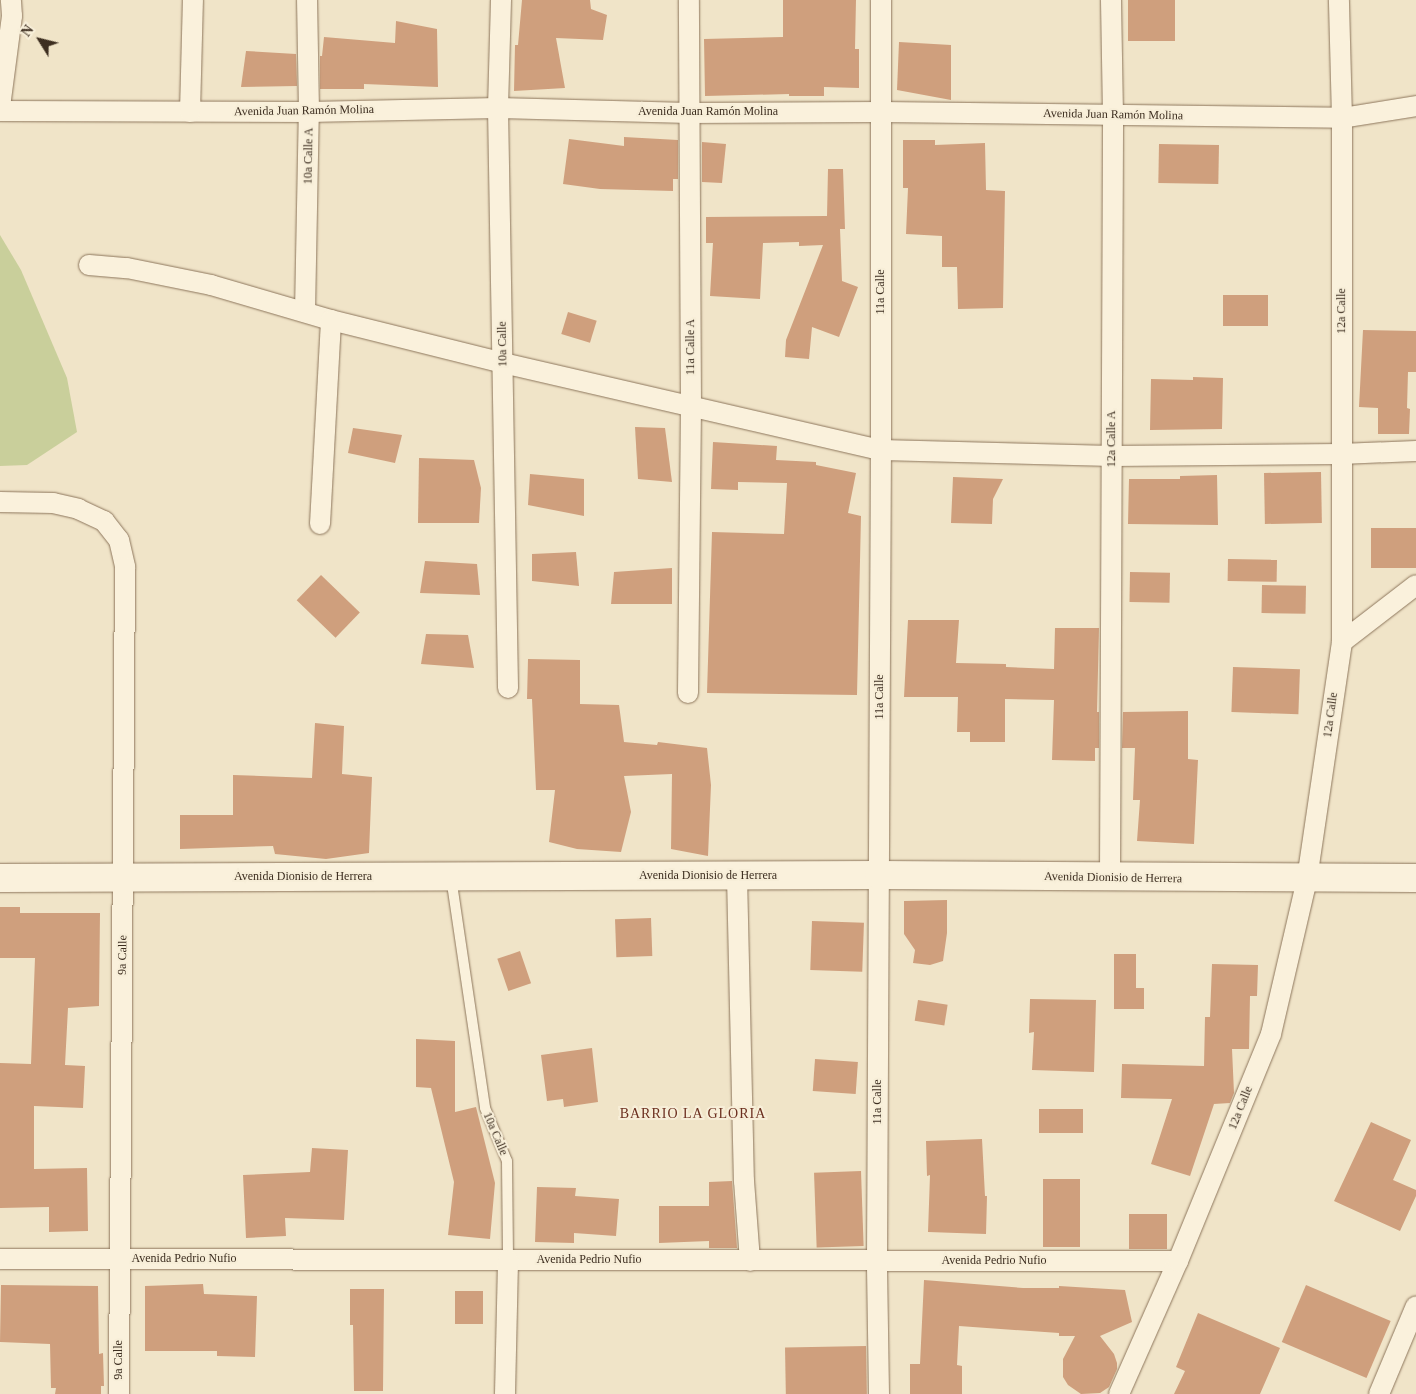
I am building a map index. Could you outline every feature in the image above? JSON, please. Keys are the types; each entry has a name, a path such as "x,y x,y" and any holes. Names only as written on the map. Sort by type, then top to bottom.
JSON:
{"street":[{"path":"0,107 12,16 11,0"},
{"path":"190,112 193,0"},
{"name":"10a Calle A","path":"305,312 310,112 308,0"},
{"name":"10a Calle","path":"501,0 498,108 508,688"},
{"name":"11a Calle A","path":"688,693 691,405 689,0"},
{"name":"11a Calle","path":"879,1394 877,1261 881,0"},
{"name":"12a Calle A","path":"1110,878 1113,115 1111,0"},
{"name":"12a Calle","path":"1119,1394 1178,1261 1272,1034 1307,879 1342,642 1342,118 1339,0"},
{"name":"Avenida Juan Ramón Molina","path":"0,111 310,112 498,108 689,113 881,112 1342,118 1416,106"},
{"path":"89,265 128,268 211,285 331,320 503,363 881,450 1112,456 1341,454 1416,451"},
{"path":"320,524 331,320"},
{"name":"9a Calle","path":"0,502 53,504 78,509 104,521 119,540 126,567 119,1394"},
{"path":"1342,642 1416,585"},
{"name":"Avenida Dionisio de Herrera","path":"0,878 879,875 1110,878 1416,878"},
{"path":"737,876 744,1181 750,1260"},
{"name":"Avenida Pedrio Nufio","path":"0,1259 1178,1261"},
{"name":"10a Calle","path":"505,1394 508,1260"},
{"path":"1379,1394 1416,1306"}],"lane":[{"name":"10a Calle","path":"451,876 484,1108 507,1161 508,1260"}],"green space":[{"path":"0,235 21,270 67,378 77,432 27,465 0,466"}],"building":[{"path":"522,0 590,0 591,9 607,15 603,40 556,38 565,88 514,91 515,45 518,45"},
{"path":"783,0 856,0 855,49 859,49 859,88 824,87 824,96 789,96 789,94 705,96 704,39 783,37"},
{"path":"1128,0 1175,0 1175,41 1128,41"},
{"path":"396,21 437,29 438,87 364,84 364,89 320,89 320,56 322,56 324,37 395,43"},
{"path":"899,42 951,45 951,100 897,90"},
{"path":"246,51 296,54 297,86 241,87"},
{"path":"624,137 678,140 678,179 673,179 673,191 600,189 563,184 569,139 624,146"},
{"path":"903,140 935,140 935,145 985,143 986,190 1005,191 1003,308 958,309 957,267 942,267 942,236 906,234 908,188 903,188"},
{"path":"702,142 726,144 722,183 702,182"},
{"path":"1159,144 1219,145 1218,184 1158,183"},
{"path":"828,169 843,169 845,229 840,229 842,281 858,287 839,337 812,327 809,359 785,357 786,340 823,245 799,246 799,242 763,243 760,299 710,296 713,243 706,243 706,217 827,216"},
{"path":"1223,295 1268,295 1268,326 1223,326"},
{"path":"568,312 597,321 590,343 561,334"},
{"path":"1363,330 1416,331 1416,372 1408,372 1407,408 1410,409 1409,434 1378,434 1378,408 1359,407"},
{"path":"1193,377 1223,378 1222,429 1150,430 1151,379 1193,380"},
{"path":"635,427 665,428 672,482 638,479"},
{"path":"353,428 402,435 395,463 348,453"},
{"path":"713,442 777,446 776,460 816,462 816,465 856,473 848,513 861,516 857,695 707,693 712,532 784,534 787,483 738,482 738,490 711,489"},
{"path":"419,458 474,460 481,488 479,523 418,523"},
{"path":"1321,472 1322,523 1265,524 1264,473"},
{"path":"530,474 584,479 584,516 528,505"},
{"path":"1217,475 1218,525 1128,524 1129,479 1180,479 1180,476"},
{"path":"953,477 1003,479 993,499 992,524 951,523"},
{"path":"1371,528 1416,528 1416,568 1371,568"},
{"path":"576,552 579,586 532,581 532,554"},
{"path":"1228,559 1277,560 1277,582 1228,581"},
{"path":"425,561 477,564 480,595 420,593"},
{"path":"672,568 672,604 611,604 614,572"},
{"path":"1130,572 1170,573 1169,603 1129,602"},
{"path":"321,575 360,613 336,638 297,600"},
{"path":"1262,585 1306,586 1306,614 1262,613"},
{"path":"908,620 959,620 956,663 1006,664 1006,667 1054,669 1055,628 1099,628 1097,712 1099,712 1099,748 1095,748 1095,761 1052,760 1054,700 1005,699 1005,742 970,742 970,732 957,732 958,697 904,697"},
{"path":"426,634 468,635 474,668 421,664"},
{"path":"528,659 580,660 580,704 619,705 624,742 657,745 658,742 707,748 711,785 708,856 671,849 672,774 624,776 631,812 621,852 577,849 549,842 555,790 536,790 532,699 527,699"},
{"path":"1233,667 1300,669 1298,714 1231,712"},
{"path":"1188,711 1188,759 1198,760 1194,844 1137,841 1140,800 1133,800 1135,748 1122,748 1123,712"},
{"path":"315,723 344,726 342,774 372,777 369,853 326,859 275,854 273,846 180,849 180,815 233,815 233,775 312,778"},
{"path":"947,900 947,933 943,961 930,965 913,963 915,950 904,934 904,901"},
{"path":"0,907 20,907 20,913 100,913 99,1006 68,1008 65,1065 85,1066 83,1108 34,1106 34,1169 87,1168 88,1231 49,1232 49,1207 0,1208 0,1063 31,1064 35,958 0,958"},
{"path":"651,918 652,956 616,957 615,919"},
{"path":"812,921 864,923 862,972 810,970"},
{"path":"520,951 531,983 508,991 497,959"},
{"path":"1114,954 1136,954 1136,988 1144,988 1144,1009 1114,1009"},
{"path":"1212,964 1258,965 1257,996 1250,996 1249,1049 1232,1049 1234,1093 1230,1103 1214,1104 1190,1176 1151,1164 1172,1099 1121,1098 1122,1064 1204,1066 1205,1017 1210,1017"},
{"path":"1030,999 1096,1000 1094,1072 1032,1070 1034,1032 1029,1033"},
{"path":"918,1000 948,1005 944,1025 915,1021"},
{"path":"416,1039 455,1041 455,1112 476,1107 495,1183 490,1239 448,1235 454,1182 431,1088 416,1087"},
{"path":"592,1048 598,1102 564,1107 563,1099 547,1101 541,1055"},
{"path":"815,1059 858,1062 856,1094 813,1091"},
{"path":"1039,1109 1083,1109 1083,1133 1039,1133"},
{"path":"1371,1122 1411,1140 1393,1180 1416,1190 1416,1196 1400,1231 1334,1201"},
{"path":"982,1139 985,1196 987,1196 986,1234 928,1232 930,1175 927,1176 926,1141"},
{"path":"312,1148 348,1150 344,1220 285,1218 286,1236 246,1238 243,1175 310,1172"},
{"path":"861,1171 864,1246 817,1248 814,1173"},
{"path":"1043,1179 1080,1179 1080,1247 1043,1247"},
{"path":"732,1181 737,1248 709,1248 709,1241 659,1243 659,1206 709,1206 709,1182"},
{"path":"537,1187 576,1188 575,1196 619,1199 616,1236 574,1233 574,1243 535,1242"},
{"path":"1129,1214 1167,1214 1167,1249 1129,1249"},
{"path":"924,1280 1023,1288 1059,1288 1059,1286 1125,1290 1132,1322 1100,1336 1114,1354 1117,1363 1117,1369 1109,1387 1100,1393 1081,1394 1068,1385 1063,1377 1063,1359 1075,1336 1059,1336 1059,1333 959,1326 957,1365 962,1366 962,1394 910,1394 910,1364 920,1364"},
{"path":"203,1284 204,1294 257,1296 255,1357 217,1356 217,1351 145,1351 145,1286"},
{"path":"1,1285 98,1286 99,1354 103,1353 104,1386 101,1386 101,1394 55,1394 56,1388 51,1388 50,1344 0,1342"},
{"path":"1306,1285 1391,1321 1366,1378 1282,1342"},
{"path":"350,1289 384,1289 383,1391 354,1391 353,1325 350,1325"},
{"path":"455,1291 483,1291 483,1324 455,1324"},
{"path":"1198,1313 1280,1348 1260,1394 1174,1394 1185,1371 1176,1367"},
{"path":"866,1346 867,1394 786,1394 785,1347"}],"district":[{"name":"BARRIO LA GLORIA","path":"693,1114"}]}
